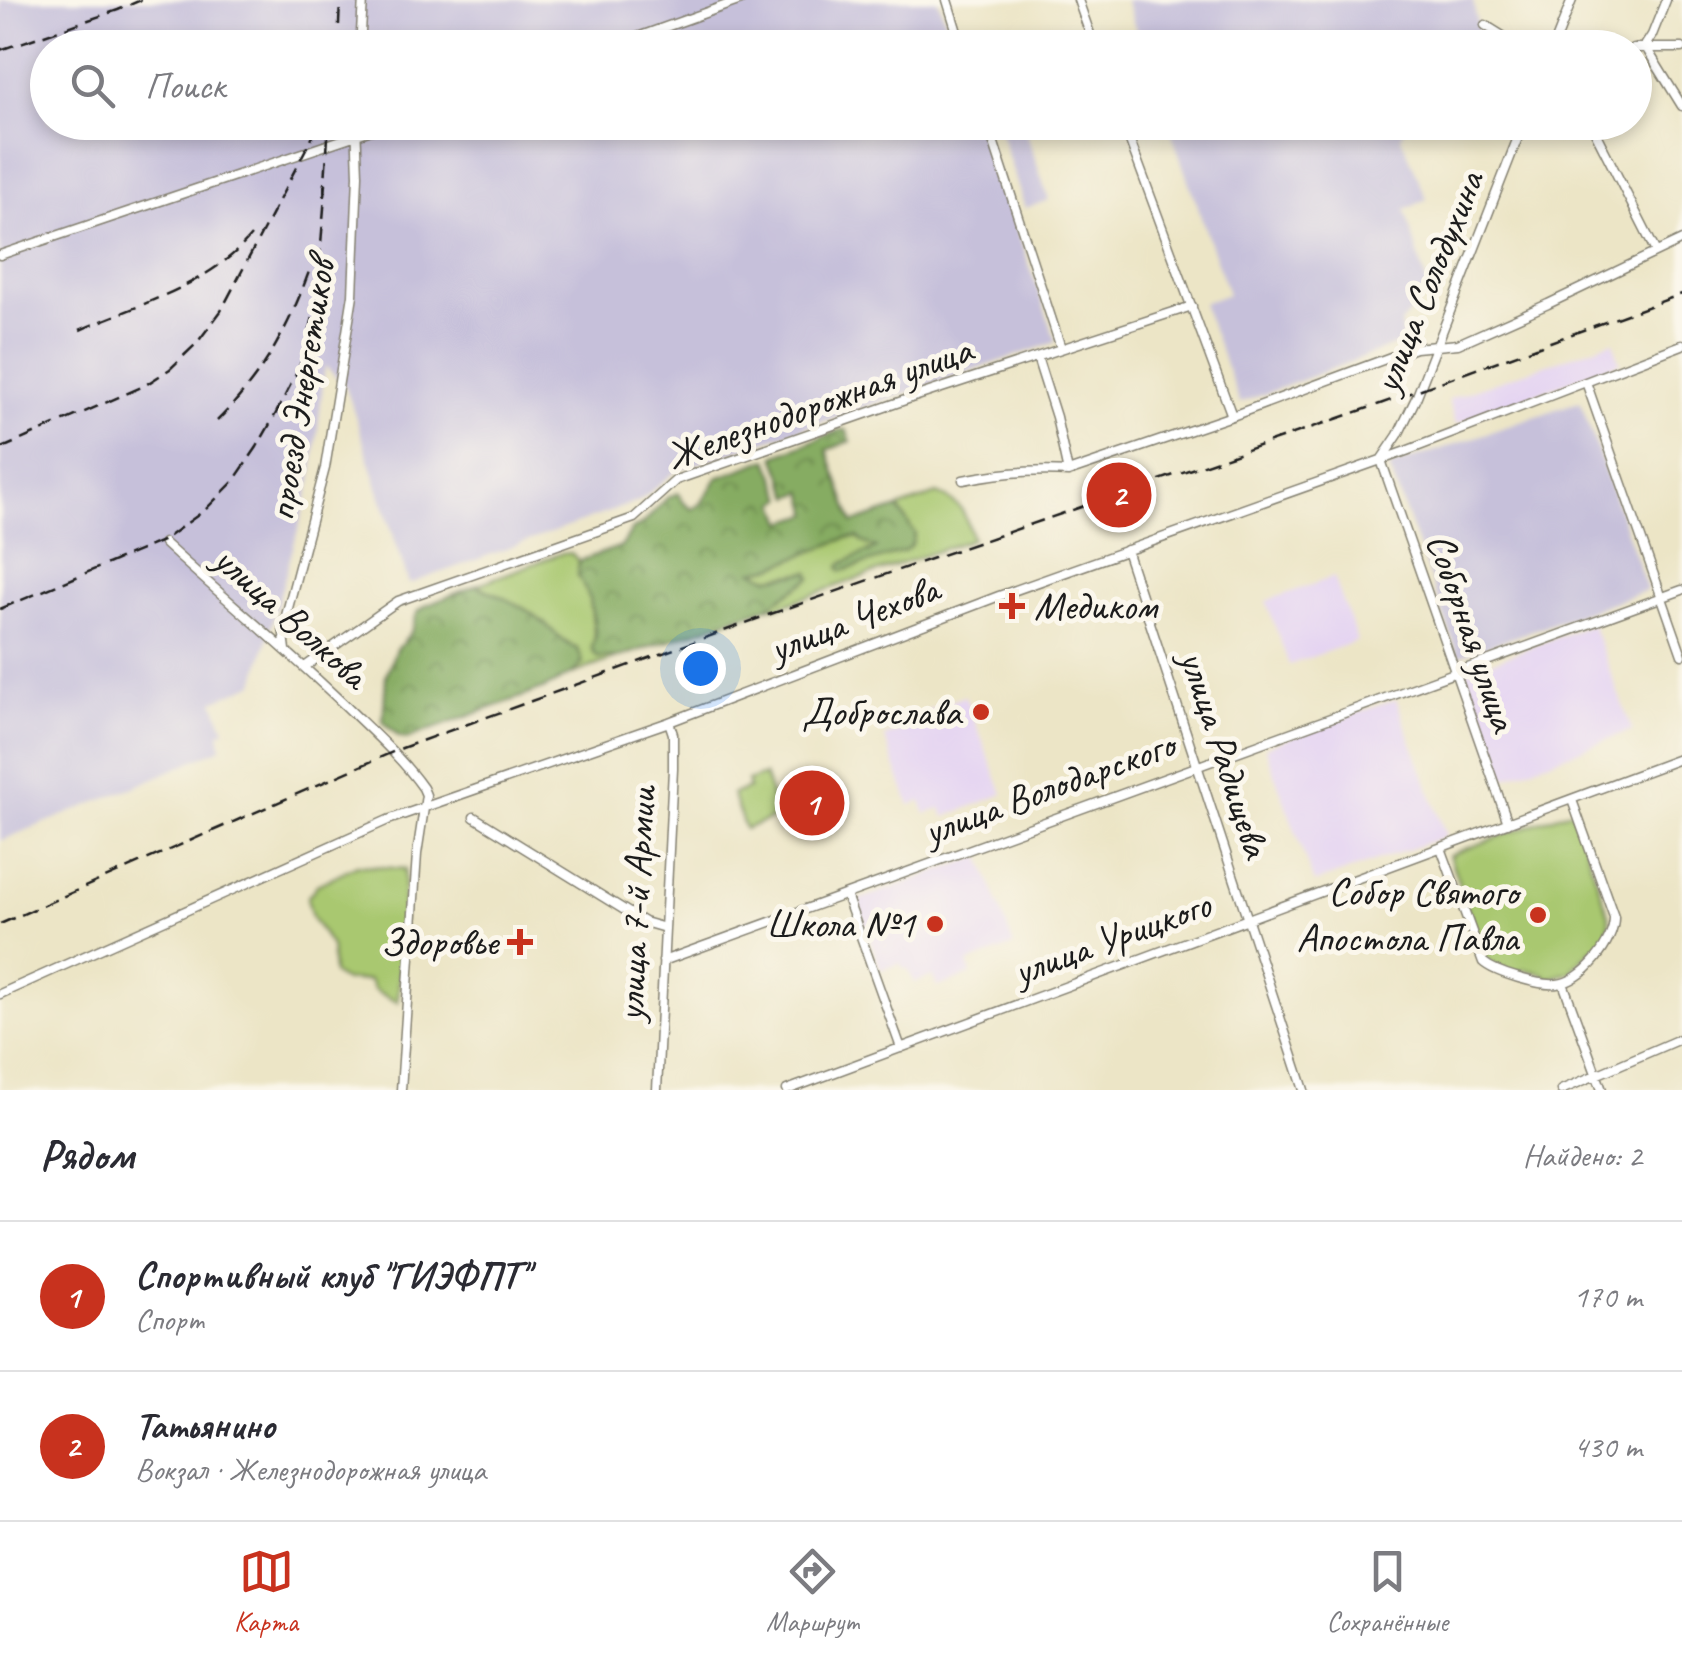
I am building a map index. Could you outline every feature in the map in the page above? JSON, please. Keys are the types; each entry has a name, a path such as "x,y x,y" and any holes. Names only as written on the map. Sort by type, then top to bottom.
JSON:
{"street":[{"path":"361,30 363,0"},
{"path":"658,30 742,0"},
{"path":"948,0 957,30"},
{"path":"1078,0 1089,30"},
{"path":"1561,30 1572,0"},
{"path":"1652,35 1666,0"},
{"path":"1486,25 1494,30"},
{"path":"1652,46 1682,48"},
{"path":"1652,57 1682,106"},
{"path":"0,255 343,140"},
{"name":"проезд Энергетиков","path":"286,650 283,627 326,468 352,296 358,175 355,140"},
{"path":"993,140 1061,348"},
{"path":"1130,140 1232,416"},
{"name":"улица Солодухина","path":"1381,460 1417,396 1517,140"},
{"path":"1599,140 1656,252"},
{"path":"963,480 1068,472 1416,348 1458,344 1682,240"},
{"path":"1037,357 1192,306"},
{"name":"улица Чехова","path":"0,994 388,820 669,722 1126,550 1406,451 1682,345"},
{"name":"Железнодорожная улица","path":"306,666 398,602 634,518 676,480 1037,357 1068,472"},
{"path":"1586,382 1682,654"},
{"path":"1398,435 1399,445 1406,451"},
{"name":"Соборная улица","path":"1381,460 1508,824"},
{"name":"улица Волкова","path":"164,543 306,666 378,737 423,788 424,807"},
{"name":"улица Радищева","path":"1126,550 1304,1090"},
{"name":"улица Володарского","path":"664,961 1682,590"},
{"name":"улица 7-й Армии","path":"657,1090 673,738 669,722"},
{"name":"улица Урицкого","path":"787,1090 1682,758"},
{"path":"1441,848 1483,962 1496,971 1562,983 1598,958 1614,926 1572,800"},
{"path":"401,1090 417,854 424,807"},
{"path":"474,816 644,922 664,928"},
{"path":"846,894 901,1048"},
{"path":"1562,983 1602,1090"},
{"path":"1561,1090 1682,1038"}],"shaded area":[{"path":"0,0 938,0 949,30 30,30 30,140 986,140 1056,342 676,471 639,501 409,584 346,387 325,366 312,480 255,683 214,701 225,730 219,732 221,748 0,841"},
{"path":"1125,0 1473,0 1478,30 1136,30"},
{"path":"1003,140 1029,140 1049,200 1025,208"},
{"path":"1174,140 1402,140 1427,199 1405,210 1429,292 1400,323 1403,342 1240,403 1202,303 1228,294"},
{"path":"1613,341 1620,362 1456,424 1448,399"},
{"path":"1580,401 1647,590 1459,656 1389,467"},
{"path":"1334,577 1357,641 1289,665 1266,601"},
{"path":"1592,624 1632,730 1502,779 1462,673"},
{"path":"965,696 1003,794 945,817 941,808 926,814 921,801 910,805 884,737 906,729 903,720"},
{"path":"1396,699 1446,836 1314,883 1265,747"},
{"name":"Школа №1","path":"981,856 1014,946 968,963 971,975 937,987 933,976 914,983 908,968 903,969 901,963 881,970 856,901"}],"green space":[{"path":"846,430 851,441 827,450 853,523 898,508 915,534 905,551 842,571 841,564 876,548 858,537 846,538 753,571 769,578 809,572 811,578 765,608 617,658 597,657 592,647 596,636 590,599 578,575 579,561 622,546 632,530 667,498 678,493 692,509 701,504 717,478 768,459 784,498 777,503 784,522 810,514 804,492 791,497 775,456"},
{"path":"937,494 962,510 972,539 765,608 811,578 809,572 769,578 751,571 770,568 846,538 858,537 877,548 842,564 915,534 898,508"},
{"path":"571,553 579,561 578,575 590,599 597,657 617,658 572,674 583,663 578,649 525,609 476,585"},
{"path":"476,585 533,614 578,649 583,663 572,674 543,689 406,739 398,736 383,722 386,675 396,649 425,606"},
{"path":"764,775 779,816 745,829 732,794 749,788 747,781"},
{"path":"1572,810 1609,915 1609,931 1599,949 1593,949 1573,972 1547,979 1544,974 1498,967 1482,951 1449,855"},
{"path":"357,865 405,869 398,1002 375,991 369,980 345,981 333,974 331,946 312,917 307,898 317,885"}],"railway":[{"path":"59,30 141,0"},
{"path":"339,30 340,0"},
{"path":"0,50 30,40"},
{"path":"0,449 144,386 170,369 197,343 221,311 311,140"},
{"path":"324,197 328,140"},
{"path":"0,609 162,541 205,510 233,482 273,419 306,347 316,304 326,184"},
{"path":"80,330 194,281 251,236"},
{"path":"217,421 273,349 311,266"},
{"path":"0,924 402,748 765,616 1380,404 1682,294"}],"place":[{"name":"Татьянино","path":"1119,495"},
{"name":"Медиком","path":"1012,606"},
{"name":"Доброслава","path":"981,712"},
{"name":"Спортивный клуб \"ГИЭФПТ\"","path":"812,803"},
{"name":"Собор Святого Апостола Павла","path":"1538,915"},
{"name":"Школа №1","path":"935,924"},
{"name":"Здоровье","path":"520,942"}]}
